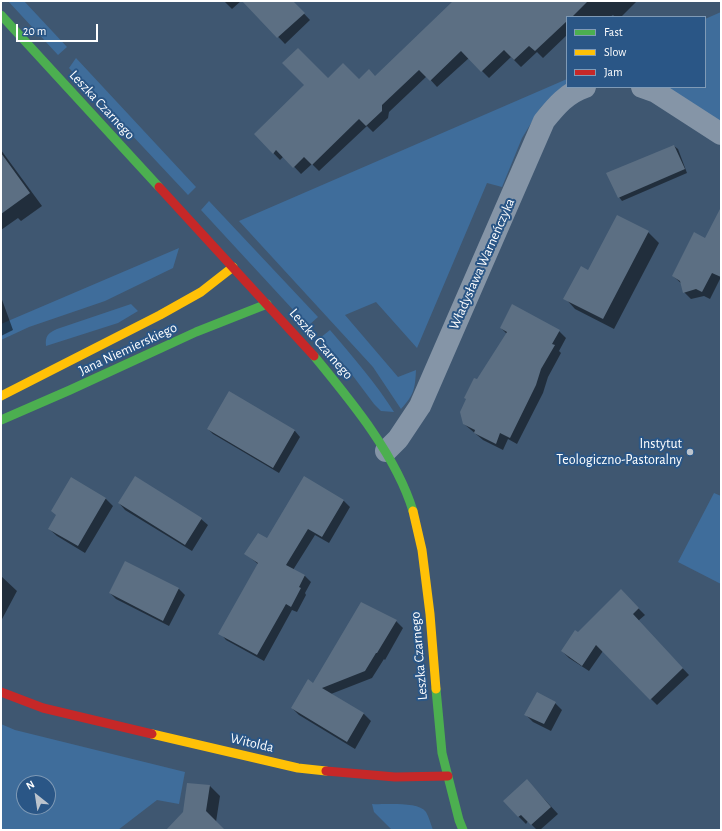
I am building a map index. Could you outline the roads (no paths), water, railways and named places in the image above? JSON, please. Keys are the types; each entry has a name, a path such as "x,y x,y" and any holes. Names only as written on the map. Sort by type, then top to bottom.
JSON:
{"street":[{"name":"Leszka Czarnego","path":"1,15 303,343 338,384 386,451 408,494 417,524 422,550 430,614 442,753 448,776"},
{"name":"Władysława Warneńczyka","path":"386,451 398,439 420,406 544,121 559,102 582,88"},
{"path":"645,88 656,92 721,134"},
{"name":"Jana Niemierskiego","path":"1,396 160,315 201,292 233,267"},
{"name":"Jana Niemierskiego","path":"1,420 169,345 268,304"},
{"name":"Witolda","path":"1,692 43,708 298,768 360,775 395,777 448,776"},
{"path":"448,776 463,830"}],"place":[{"name":"Instytut Teologiczno-Pastoralny","path":"690,452"}]}
